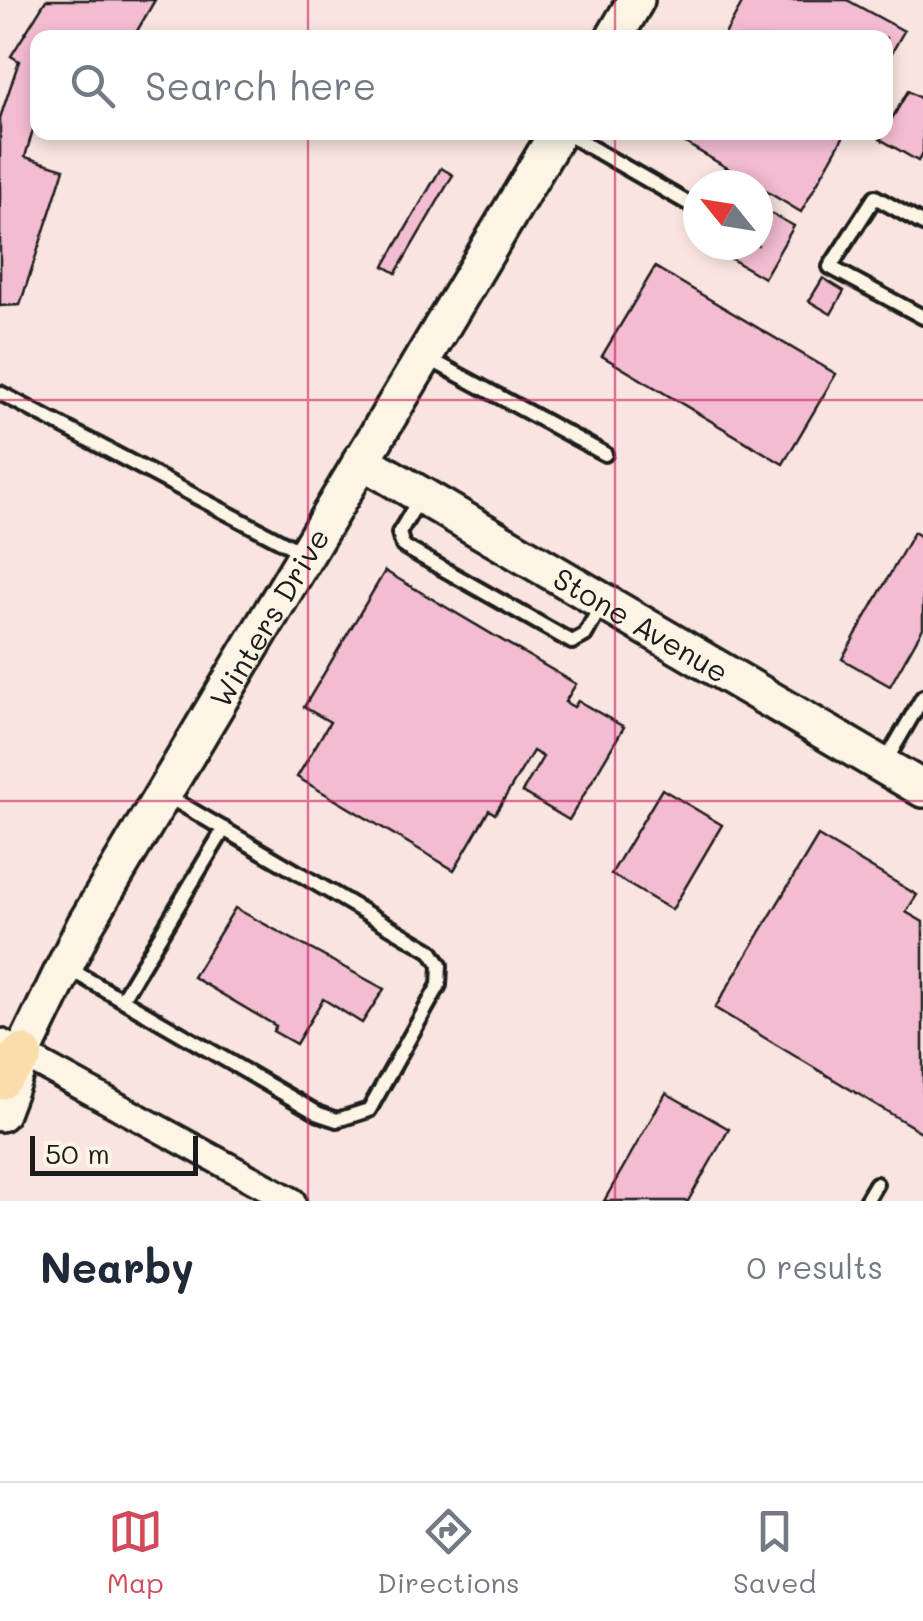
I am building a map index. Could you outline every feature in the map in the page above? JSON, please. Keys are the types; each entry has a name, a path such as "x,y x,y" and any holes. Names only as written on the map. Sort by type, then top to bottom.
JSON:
{"street":[{"path":"619,30 636,0"},
{"name":"Winters Drive","path":"0,1113 7,1059 361,460 556,140"},
{"name":"Stone Avenue","path":"361,460 923,789"},
{"path":"7,1059 292,1201"}],"lane":[{"path":"575,140 683,201"},
{"path":"923,224 875,197 830,267 923,318"},
{"path":"424,356 605,454"},
{"path":"0,393 306,554"},
{"path":"422,496 400,534 403,546 572,642 585,635 603,602"},
{"path":"883,766 923,696"},
{"path":"64,966 319,1114 337,1120 369,1110 439,985 440,965 431,951 163,793"},
{"path":"122,999 224,829"},
{"path":"866,1201 876,1184"}],"building":[{"path":"46,0 155,0 138,30 30,30 30,140 25,157 64,169 20,305 0,306 0,118 19,61 11,56"},
{"path":"744,0 847,0 904,31 893,51 893,30 727,30"},
{"path":"908,91 923,100 923,153 918,161 882,140 893,140 893,117"},
{"path":"680,140 842,140 801,212 773,195 773,170 731,170"},
{"path":"441,168 453,175 396,273 384,266"},
{"path":"773,214 794,226 764,278 733,260 773,260"},
{"path":"655,267 836,374 783,464 602,356"},
{"path":"823,278 844,291 831,314 809,301"},
{"path":"914,532 923,538 923,628 890,686 842,659"},
{"path":"385,571 576,684 565,702 574,707 578,701 624,727 569,820 522,792 543,757 533,751 495,814 489,810 454,870 297,777 330,722 304,707"},
{"path":"662,789 722,825 672,910 611,874"},
{"path":"818,836 917,895 906,912 923,922 923,1133 715,1008"},
{"path":"235,908 384,989 362,1023 323,999 296,1044 273,1031 276,1026 193,977"},
{"path":"666,1093 729,1129 688,1201 604,1201"}]}
